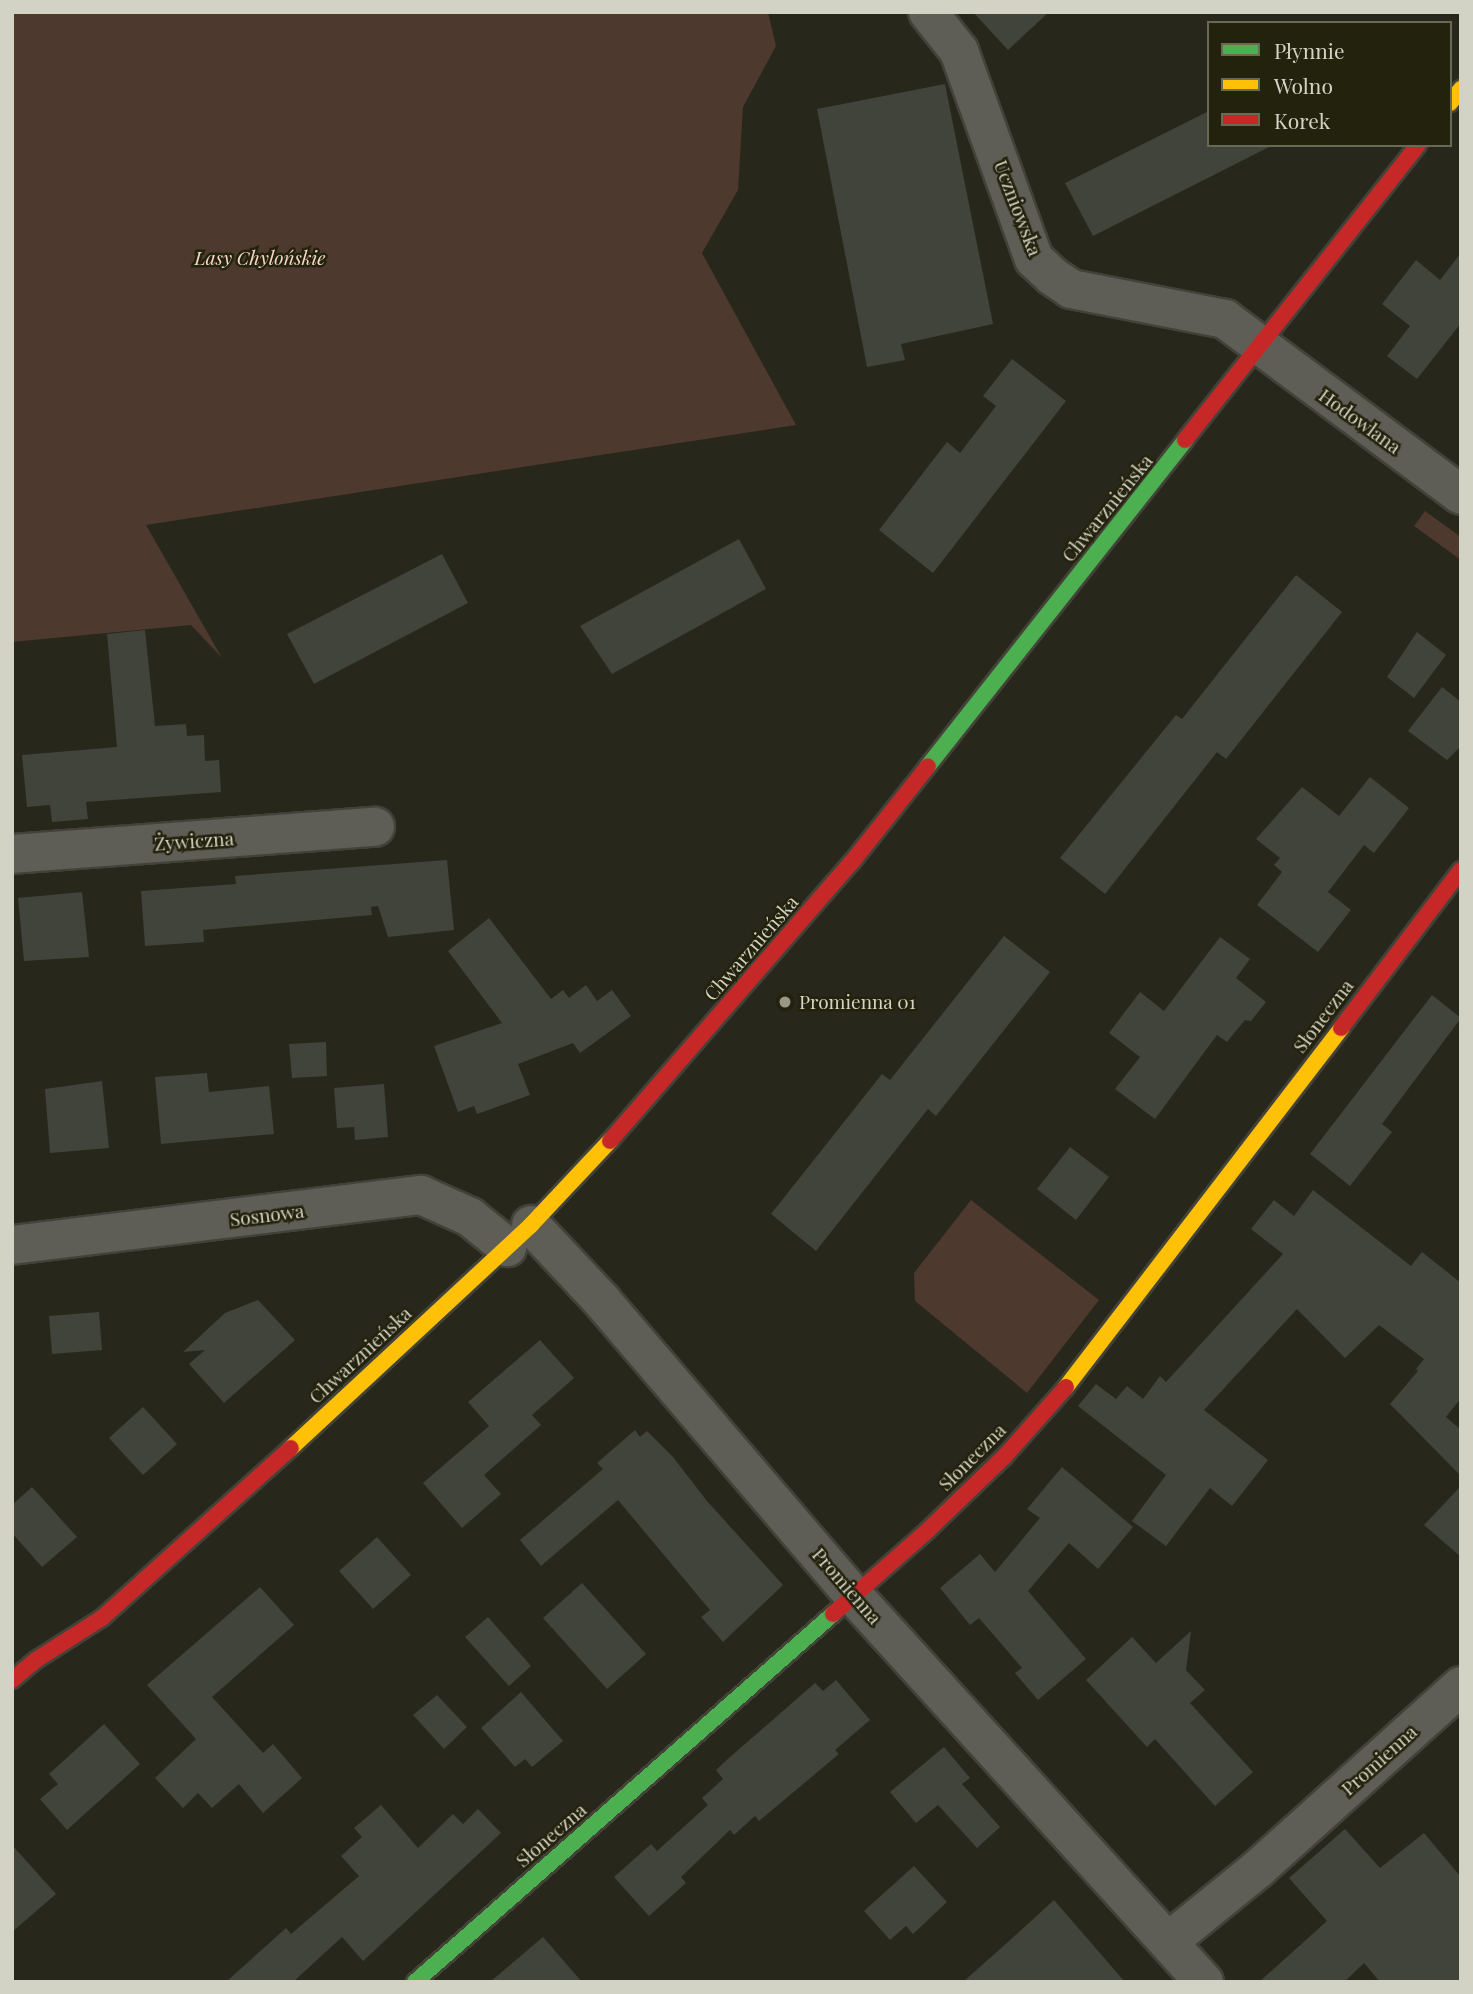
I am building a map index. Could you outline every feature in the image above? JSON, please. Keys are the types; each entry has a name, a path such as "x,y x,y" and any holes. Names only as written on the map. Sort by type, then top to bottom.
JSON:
{"main road":[{"name":"Chwarznieńska","path":"12,1680 36,1660 113,1609 206,1527 519,1236 586,1168 852,862 1416,147"},
{"name":"Słoneczna","path":"422,1980 927,1531 1005,1456 1072,1380 1461,870"}],"street":[{"name":"Uczniowska","path":"928,12 960,51 1034,259 1071,289 1225,318 1260,346"},
{"name":"Hodowlana","path":"1260,346 1461,495"},
{"name":"Żywiczna","path":"12,855 375,827"},
{"name":"Sosnowa","path":"12,1245 421,1195 519,1236"},
{"name":"Promienna","path":"519,1236 579,1274 854,1596 1204,1982"},
{"name":"Promienna","path":"1168,1942 1259,1868 1461,1686"}],"green space":[{"name":"Lasy Chylońskie","path":"12,12 768,12 776,46 743,107 738,190 702,253 796,425 146,525 222,658 191,625 12,642"},
{"path":"1425,511 1461,537 1461,560 1414,526"},
{"path":"971,1200 1099,1300 1027,1393 915,1301 914,1273"}],"building":[{"path":"973,12 1049,12 1008,50"},
{"path":"945,84 993,324 901,344 905,360 867,367 817,109"},
{"path":"1207,112 1207,147 1269,147 1093,236 1065,183"},
{"path":"1461,253 1461,323 1417,379 1387,356 1410,326 1382,304 1416,260 1440,280"},
{"path":"1012,359 1066,401 933,573 879,530 947,442 960,453 996,406 983,396"},
{"path":"739,539 766,589 612,674 580,626"},
{"path":"442,554 468,603 314,684 287,634"},
{"path":"1296,575 1342,612 1226,759 1217,752 1105,894 1060,858 1176,715 1182,719"},
{"path":"145,630 155,726 186,724 187,736 204,735 205,761 219,760 221,792 86,802 88,819 52,822 50,805 27,807 22,755 117,747 107,634"},
{"path":"1417,632 1446,655 1414,698 1387,677"},
{"path":"1442,687 1461,702 1461,746 1447,760 1408,731"},
{"path":"1370,777 1409,808 1374,853 1364,845 1328,892 1351,910 1318,952 1257,905 1282,872 1274,865 1280,858 1256,839 1302,787 1339,816"},
{"path":"447,860 454,930 388,937 378,906 371,907 372,915 203,930 204,942 145,946 141,891 236,884 235,876"},
{"path":"82,892 89,957 24,961 18,898"},
{"path":"489,918 551,999 563,990 569,998 586,985 597,1001 612,990 631,1016 580,1053 573,1043 518,1064 530,1095 477,1114 474,1106 458,1112 434,1046 502,1023 448,951"},
{"path":"1004,936 1050,972 936,1116 928,1109 816,1251 771,1214 882,1074 890,1080"},
{"path":"1220,937 1250,959 1236,978 1266,1002 1251,1021 1245,1020 1227,1042 1217,1035 1155,1119 1115,1089 1140,1057 1109,1033 1140,992 1164,1011"},
{"path":"1432,995 1461,1018 1382,1124 1392,1132 1350,1186 1310,1154"},
{"path":"326,1042 327,1076 292,1078 289,1044"},
{"path":"207,1073 209,1092 269,1086 274,1134 161,1144 155,1077"},
{"path":"102,1081 109,1148 50,1153 45,1089"},
{"path":"384,1084 388,1137 355,1140 354,1127 337,1128 334,1088"},
{"path":"1070,1147 1109,1177 1076,1220 1037,1189"},
{"path":"1313,1190 1411,1266 1422,1252 1461,1283 1461,1398 1446,1417 1461,1430 1461,1476 1390,1404 1418,1371 1416,1369 1424,1359 1379,1325 1345,1358 1297,1309 1204,1410 1268,1460 1232,1506 1210,1488 1166,1546 1132,1521 1166,1475 1078,1406 1096,1384 1116,1399 1127,1386 1143,1399 1160,1376 1166,1382 1283,1254 1251,1229 1274,1200 1294,1216"},
{"path":"258,1300 295,1340 224,1403 189,1364 205,1350 183,1352 225,1313"},
{"path":"99,1312 102,1350 52,1354 49,1316"},
{"path":"540,1340 574,1378 532,1415 541,1425 484,1475 501,1494 462,1528 423,1483 489,1426 468,1402"},
{"path":"143,1407 177,1444 143,1475 109,1438"},
{"path":"635,1430 640,1437 647,1431 673,1457 707,1501 783,1585 723,1642 701,1617 710,1610 618,1500 541,1566 520,1540 603,1469 597,1463"},
{"path":"1062,1467 1133,1527 1098,1569 1069,1543 1028,1591 1086,1659 1038,1700 1015,1673 1022,1668 979,1618 970,1625 940,1588 980,1554 995,1572 1040,1518 1027,1509"},
{"path":"1461,1486 1461,1557 1424,1525"},
{"path":"32,1487 77,1537 42,1567 12,1533 12,1505"},
{"path":"377,1537 411,1575 373,1609 339,1571"},
{"path":"582,1583 646,1654 607,1689 543,1618"},
{"path":"260,1587 294,1625 212,1697 263,1753 273,1744 302,1778 263,1813 239,1784 212,1808 198,1793 183,1808 155,1778 196,1739 147,1685"},
{"path":"488,1617 531,1666 509,1686 465,1637"},
{"path":"1191,1631 1186,1670 1205,1690 1190,1703 1253,1772 1215,1806 1155,1739 1147,1747 1086,1680 1132,1637 1156,1663"},
{"path":"836,1680 870,1720 835,1750 839,1754 759,1821 755,1816 734,1835 730,1830 681,1877 686,1883 649,1916 614,1877 651,1844 657,1851 708,1805 702,1798 723,1779 716,1770 730,1757 815,1683 823,1691"},
{"path":"521,1692 563,1741 532,1767 525,1759 515,1767 481,1728"},
{"path":"437,1695 467,1727 444,1749 413,1715"},
{"path":"104,1724 140,1764 67,1830 40,1799 58,1784 49,1774"},
{"path":"944,1747 970,1778 962,1784 1000,1827 977,1848 938,1805 916,1823 890,1792"},
{"path":"381,1805 418,1848 453,1814 463,1824 478,1809 501,1833 363,1961 342,1937 293,1982 226,1982 286,1928 291,1934 359,1876 341,1856 362,1837 354,1828"},
{"path":"1345,1829 1380,1868 1424,1833 1461,1877 1461,1982 1380,1982 1364,1963 1344,1982 1259,1982 1327,1921 1289,1878"},
{"path":"12,1845 56,1894 12,1932"},
{"path":"914,1866 947,1902 913,1934 906,1926 890,1940 864,1911"},
{"path":"1054,1900 1125,1982 963,1982 1019,1932"},
{"path":"543,1937 582,1982 490,1982"}],"traffic: fast":[{"path":"928,766 1185,440"},
{"path":"415,1982 833,1614"}],"traffic: slow":[{"path":"1452,100 1461,89"},
{"path":"1066,1387 1341,1028"},
{"path":"291,1448 531,1225 610,1141"}],"traffic: jam":[{"path":"1185,440 1416,147"},
{"path":"610,1141 852,862 928,766"},
{"path":"1341,1028 1461,870"},
{"path":"833,1614 927,1531 1005,1456 1066,1387"},
{"path":"12,1680 36,1660 102,1618 291,1448"}],"place":[{"name":"Promienna 01","path":"785,1002"}]}
